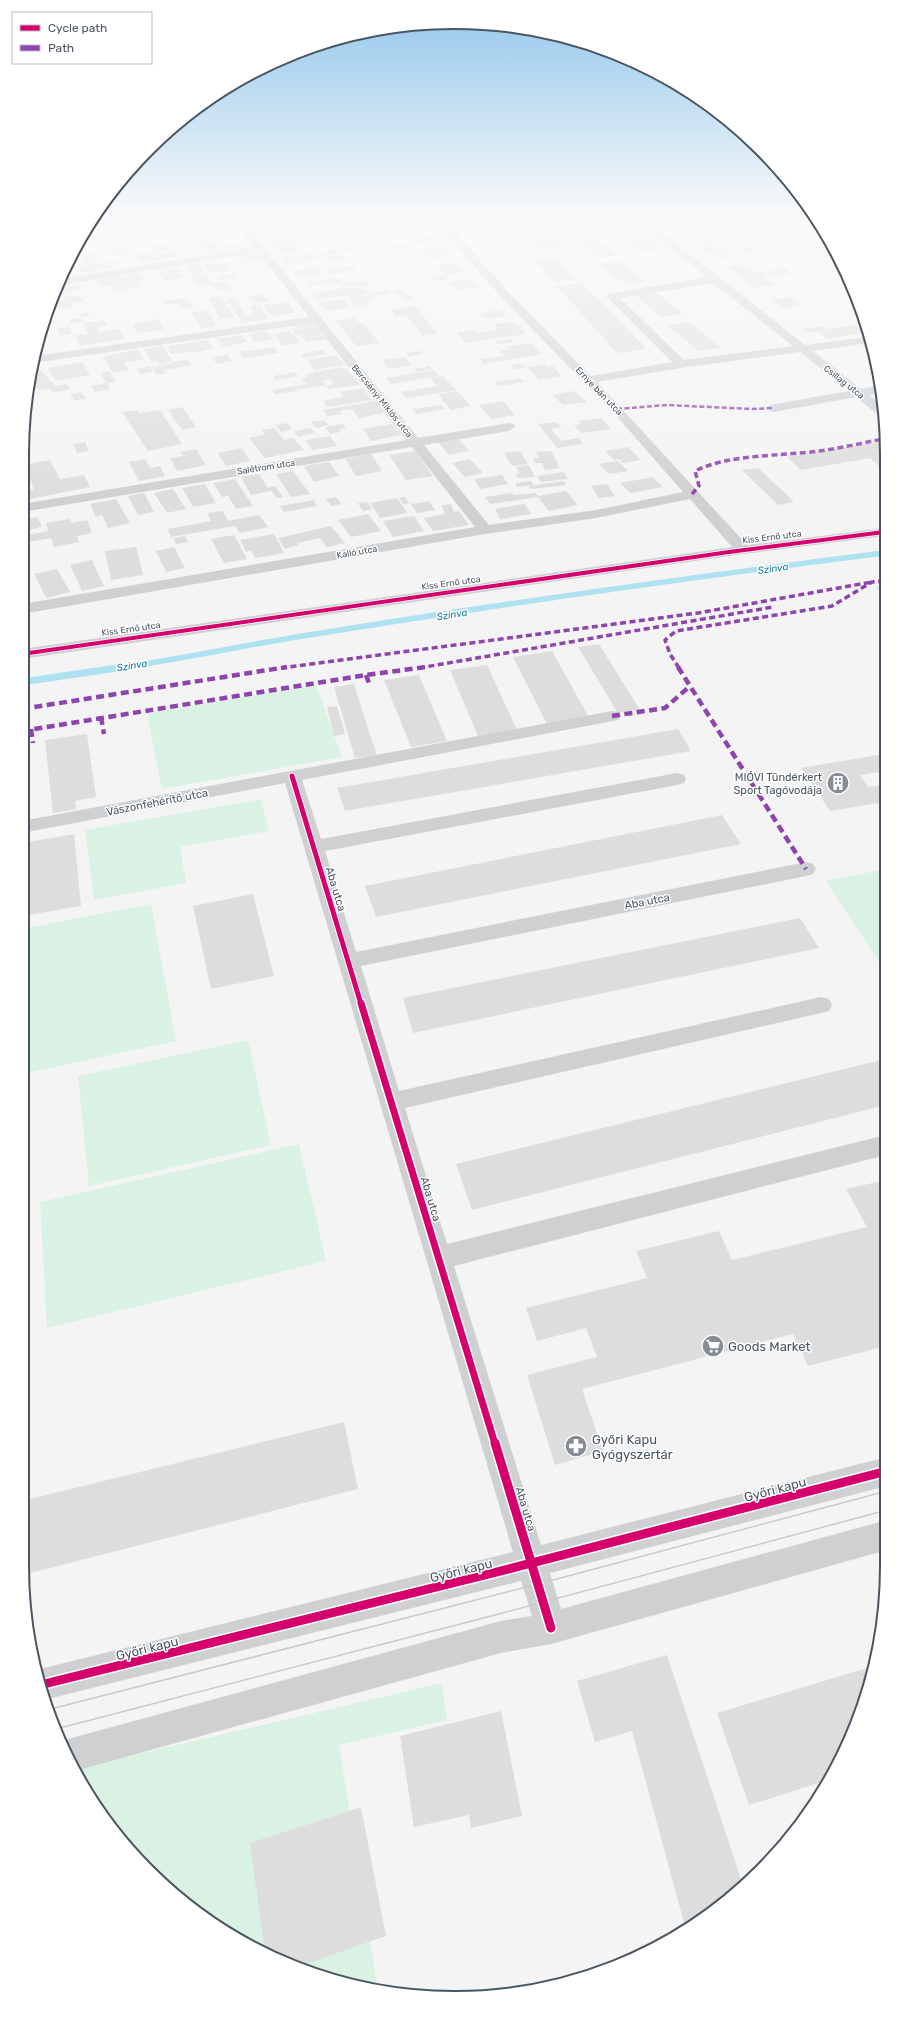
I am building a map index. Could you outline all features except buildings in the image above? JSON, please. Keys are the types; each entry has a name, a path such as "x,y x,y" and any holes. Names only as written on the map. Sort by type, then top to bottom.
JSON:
{"street":[{"name":"Bercsényi Miklós utca","path":"310,310 485,530"},
{"name":"Ernye bán utca","path":"520,310 617,409 742,550"},
{"path":"626,310 681,364"},
{"name":"Csillag utca","path":"754,310 877,407"},
{"path":"40,359 317,319"},
{"path":"588,380 681,364 865,340"},
{"path":"774,408 875,390"},
{"name":"Salétrom utca","path":"29,507 509,427"},
{"name":"Kalló utca","path":"29,608 485,530 596,514 692,494"},
{"name":"Kiss Ernő utca","path":"29,653 742,550 880,533"},
{"path":"292,776 612,716"},
{"name":"Vászonfehérítő utca","path":"29,826 292,776"},
{"name":"Aba utca","path":"292,776 532,1563 550,1628"},
{"path":"313,847 677,779"},
{"name":"Aba utca","path":"348,961 806,870"},
{"path":"391,1102 820,1005"},
{"path":"438,1258 880,1147"},
{"name":"Győri kapu","path":"46,1684 532,1563 880,1473"},
{"path":"73,1755 501,1638 550,1628 880,1538"}],"green space":[{"path":"316,685 342,757 162,789 147,713"},
{"path":"261,799 269,831 180,847 186,883 94,900 85,830"},
{"path":"880,870 880,963 826,881"},
{"path":"151,904 176,1041 29,1072 29,928"},
{"path":"248,1040 271,1145 89,1186 78,1076"},
{"path":"299,1144 326,1261 47,1328 40,1202"},
{"path":"442,1683 447,1720 339,1745 377,1984 344,1977 292,1959 242,1934 195,1903 154,1866 117,1825 80,1768"}],"waterway":[{"name":"Szinva","path":"117,668 452,612 668,581 880,554"},
{"name":"Szinva","path":"29,681 124,667"}],"tram line":[{"path":"54,1708 538,1584 880,1493"},
{"path":"61,1728 495,1615 880,1512"}],"marked path":[{"path":"617,409 667,405 752,409 774,408"},
{"path":"692,494 699,486 695,471 705,466 765,455 819,451 879,440"},
{"path":"806,869 670,654 665,640 676,631 832,606 872,582 880,581"},
{"path":"29,708 406,650 698,613 814,594 872,582"},
{"path":"29,730 366,675 434,666 773,607"},
{"path":"366,675 369,683"},
{"path":"612,716 665,708 690,686"},
{"path":"101,717 104,734"},
{"path":"31,729 33,743"}],"cycle path":[{"path":"29,653 729,552 880,533"},
{"path":"292,776 551,1628"},
{"path":"46,1684 485,1575 880,1473"}],"place":[{"name":"MIÓVI Tündérkert Sport Tagóvodája","path":"838,783"},
{"name":"Goods Market","path":"713,1346"},
{"name":"Győri Kapu Gyógyszertár","path":"576,1446"}]}
